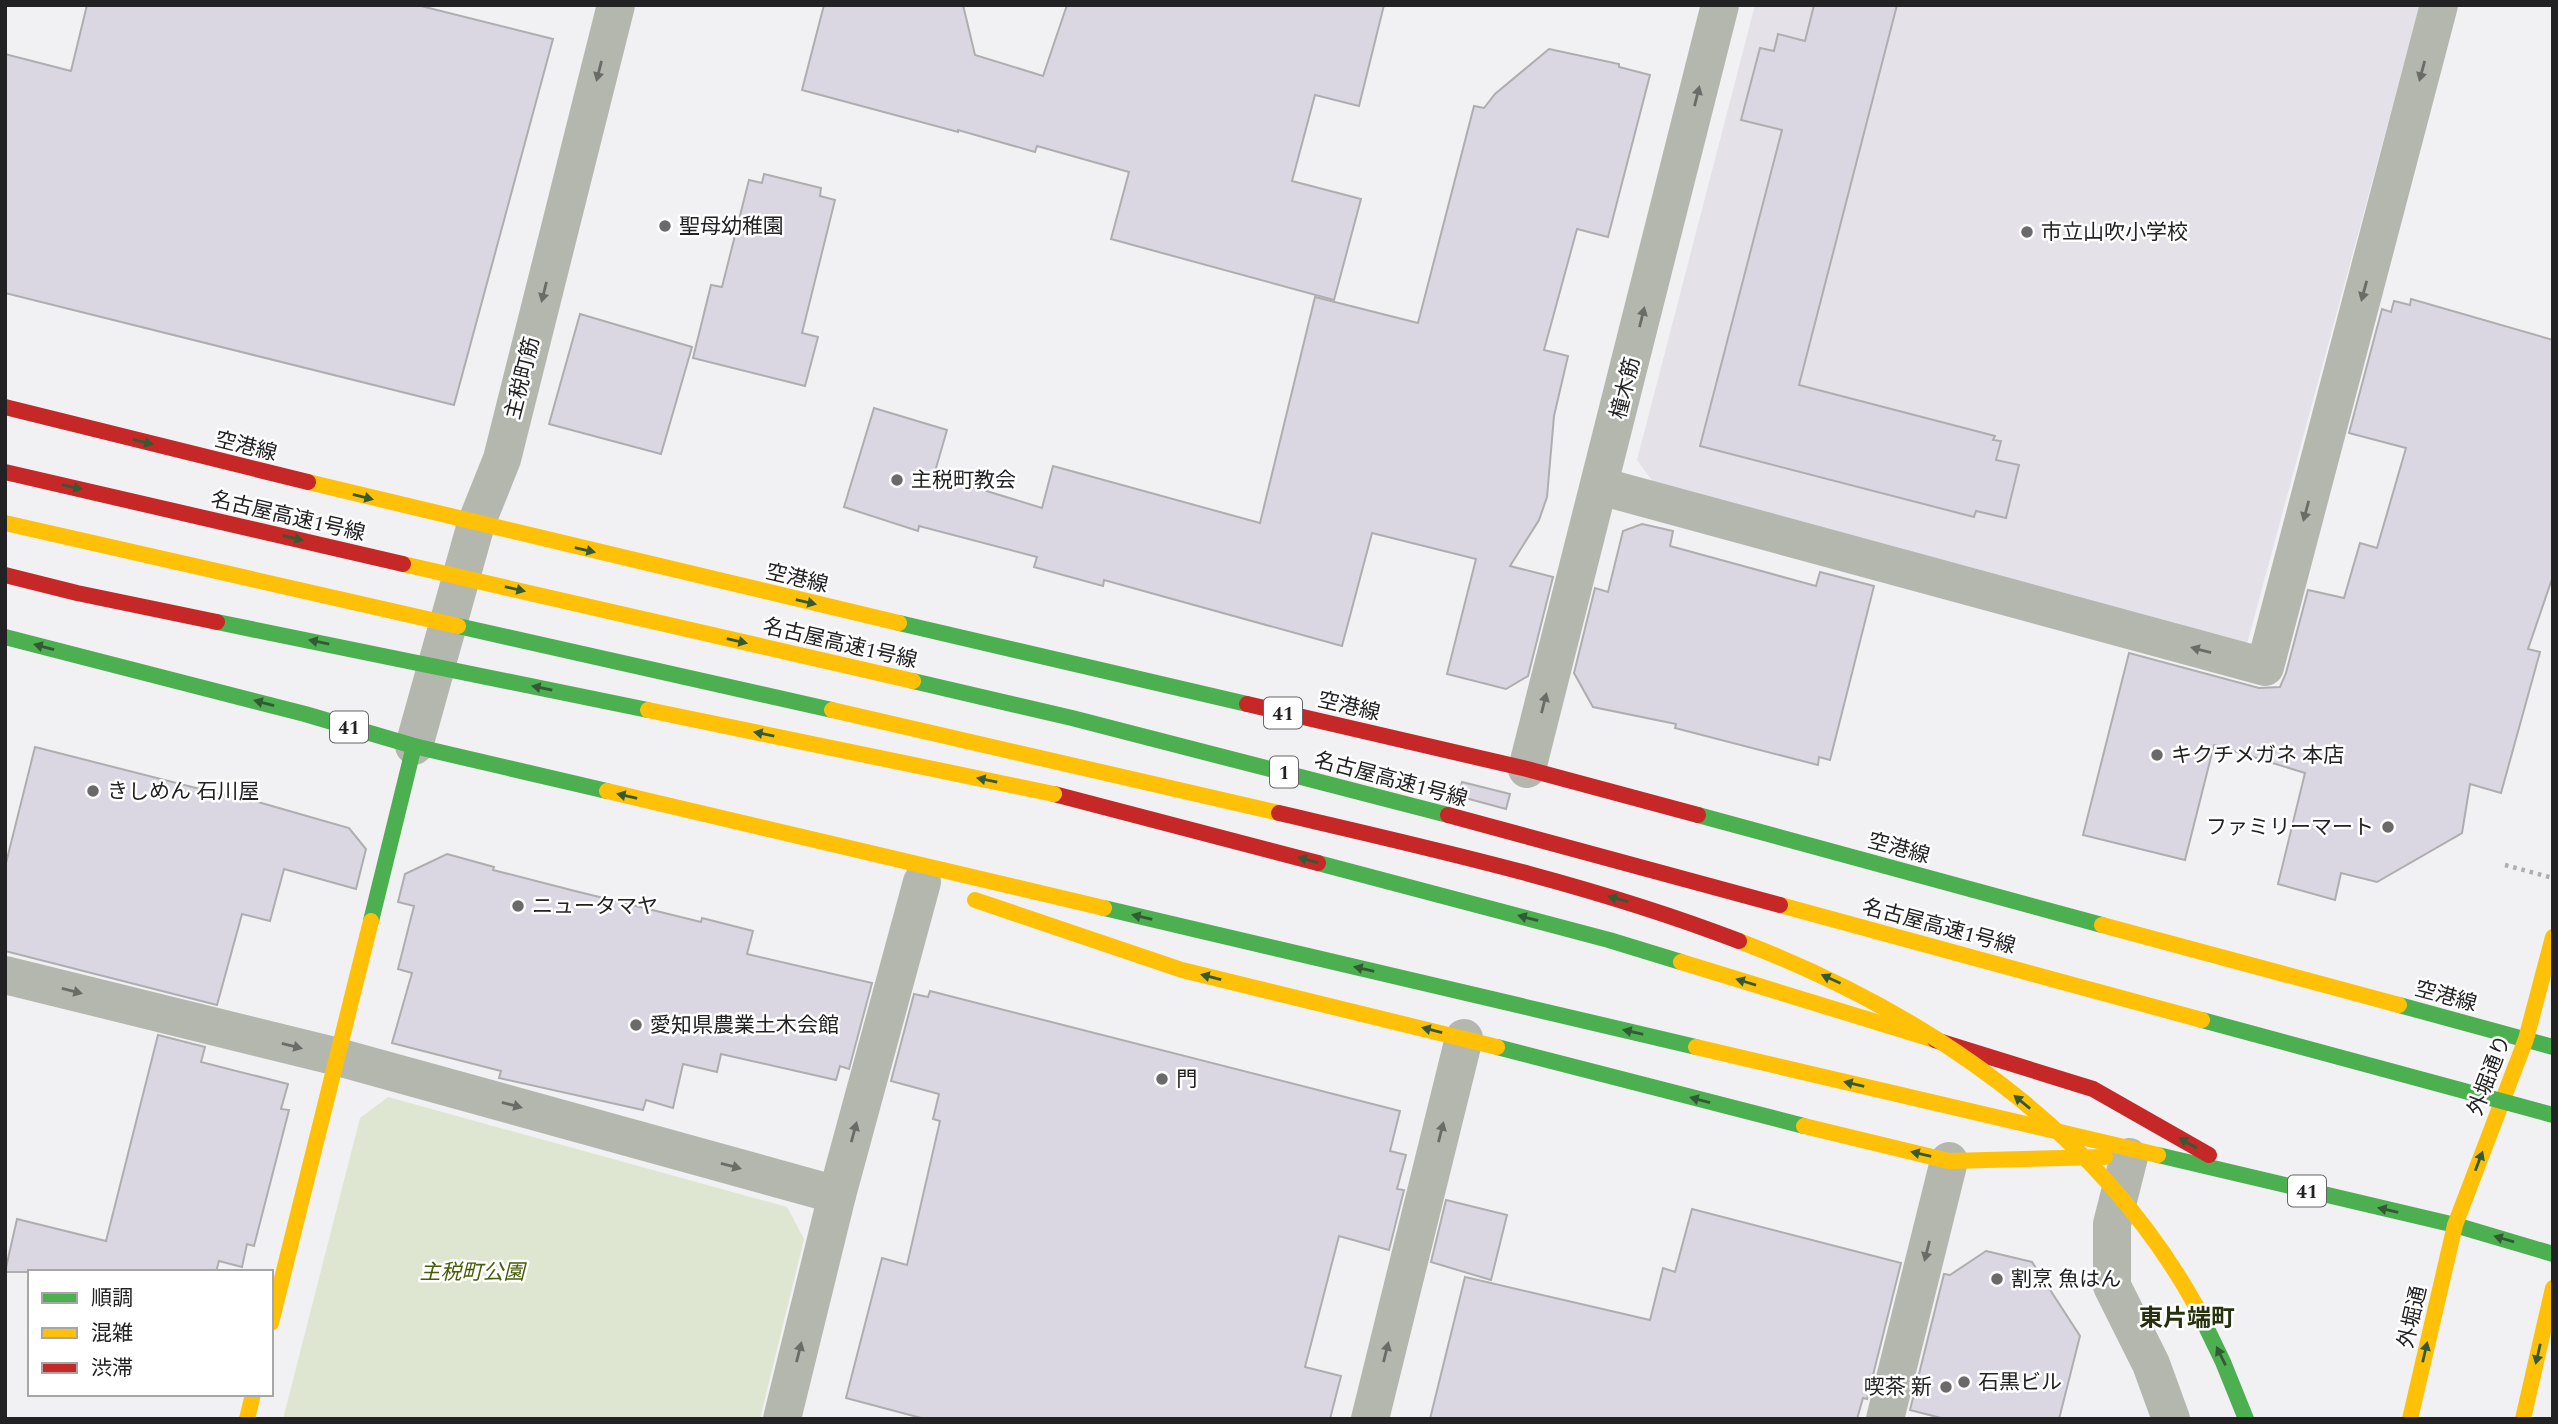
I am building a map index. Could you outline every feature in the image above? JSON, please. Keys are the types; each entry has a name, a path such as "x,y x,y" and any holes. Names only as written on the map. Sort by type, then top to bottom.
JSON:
{"main road":[{"name":"空港線","path":"5,407 476,524 1527,769 2553,1047"},
{"name":"名古屋高速1号線","path":"5,472 1072,718 1422,808 2553,1115"},
{"name":"1","path":"5,523 1399,841 1632,902 1772,953 1847,987 1952,1050 1990,1076 2072,1146 2111,1187 2173,1267 2219,1352 2246,1419"},
{"path":"5,575 77,593 1054,794 1609,940 2093,1089 2247,1177"},
{"name":"41","path":"5,637 305,714 414,746 2144,1156 2455,1225 2553,1254"},
{"path":"273,1315 414,746"},
{"name":"41","path":"693,811 929,885"},
{"name":"41","path":"961,895 1182,970 1464,1038 1790,1123 1949,1161 2144,1156"},
{"name":"外堀通り","path":"2455,1225 2526,1039 2553,937"},
{"name":"外堀通","path":"2410,1419 2455,1225"},
{"path":"2523,1419 2553,1288"},
{"path":"247,1419 253,1396"}],"street":[{"name":"主税町筋","path":"414,746 476,524 502,458 616,5"},
{"name":"橦木筋","path":"1527,769 1720,5"},
{"path":"1600,486 2265,667 2439,5"},
{"path":"782,1419 837,1195 929,885"},
{"path":"5,975 338,1057 837,1195"},
{"path":"1370,1419 1464,1038"},
{"path":"2144,1156 2112,1224 2112,1286 2151,1364 2171,1419"},
{"path":"1885,1419 1949,1161"}],"path":[{"path":"2505,865 2553,878"}],"shaded area":[{"name":"市立山吹小学校","path":"1755,5 2420,5 2247,644 1653,482 1637,460"}],"green space":[{"name":"主税町公園","path":"388,1097 787,1207 804,1239 760,1419 283,1419 360,1118"}],"building":[{"path":"87,5 417,5 553,39 454,405 5,293 5,54 71,71"},
{"path":"824,5 963,5 975,55 1043,76 1067,5 1384,5 1359,106 1315,95 1292,181 1361,199 1334,300 1111,239 1129,172 1037,146 1035,152 802,90"},
{"path":"1814,5 1897,5 1799,385 1995,436 1993,440 2001,441 1996,460 2019,465 2006,518 1976,511 1974,517 1700,446 1782,130 1741,120 1760,48 1774,51 1778,34 1805,41"},
{"path":"1549,49 1619,64 1619,67 1650,75 1608,237 1577,229 1544,350 1568,356 1554,416 1547,497 1539,520 1510,566 1553,577 1528,676 1506,689 1447,674 1476,559 1372,533 1342,646 1104,580 1103,586 1034,567 1037,557 919,526 918,531 844,507 874,408 947,430 934,475 1042,508 1053,466 1260,523 1315,297 1418,323 1474,106 1484,108 1495,94"},
{"path":"764,174 821,188 820,196 835,200 802,333 818,337 805,386 693,358 711,285 722,287 749,180 762,183"},
{"path":"2411,299 2553,340 2553,576 2528,649 2540,652 2501,793 2470,784 2462,833 2377,882 2341,873 2335,900 2278,884 2305,773 2214,745 2185,860 2083,835 2129,653 2259,688 2280,687 2308,590 2344,598 2360,543 2377,548 2406,448 2349,433 2382,309 2391,312 2394,301 2410,305"},
{"path":"580,314 692,347 661,454 549,424"},
{"path":"1642,524 1673,531 1670,546 1816,586 1820,572 1874,586 1830,760 1819,757 1818,765 1675,728 1676,724 1593,707 1574,673 1595,588 1608,592 1623,531"},
{"path":"35,747 251,800 349,828 366,849 356,889 284,869 270,921 242,914 217,1005 5,951 5,867"},
{"path":"1462,782 1510,794 1506,809 1458,796"},
{"path":"447,854 494,867 493,870 575,891 701,922 702,918 753,931 747,954 872,983 849,1069 840,1066 836,1080 721,1054 717,1072 683,1064 673,1108 646,1100 643,1110 499,1078 501,1071 392,1043 412,973 398,969 414,906 398,902 405,874"},
{"path":"930,991 1400,1111 1390,1151 1406,1155 1397,1189 1404,1190 1389,1250 1339,1236 1305,1367 1341,1376 1330,1419 925,1419 846,1398 882,1258 907,1265 940,1121 933,1119 939,1094 891,1081 914,994 928,997"},
{"path":"158,1035 205,1047 201,1062 288,1084 281,1109 289,1110 254,1246 247,1244 242,1267 219,1261 217,1270 5,1272 17,1219 106,1241"},
{"path":"1446,1200 1507,1215 1491,1280 1431,1262"},
{"path":"1692,1209 1901,1263 1867,1399 1863,1398 1857,1419 1430,1419 1465,1277 1650,1320 1663,1268 1675,1272"},
{"path":"1986,1251 2032,1262 2080,1336 2059,1419 1945,1419 1910,1410 1944,1274 1950,1275"}],"traffic: fast":[{"path":"217,622 648,710"},
{"path":"899,623 1247,704"},
{"path":"458,626 832,710"},
{"path":"5,637 305,714 414,746 607,791"},
{"path":"913,681 1072,718 1448,815"},
{"path":"371,921 414,746"},
{"path":"1698,815 2102,925"},
{"path":"1318,863 1609,940 1681,962"},
{"path":"1104,908 1696,1047"},
{"path":"2399,1005 2553,1047"},
{"path":"2202,1020 2553,1115"},
{"path":"1497,1047 1804,1126"},
{"path":"2158,1155 2455,1225 2553,1254"},
{"path":"2196,1306 2246,1419"}],"traffic: slow":[{"path":"308,482 899,623"},
{"path":"5,523 458,626"},
{"path":"403,564 913,681"},
{"path":"648,710 1054,794"},
{"path":"832,710 1279,813"},
{"path":"607,791 1104,908"},
{"path":"975,900 1182,970 1497,1047"},
{"path":"1780,905 2202,1020"},
{"path":"273,1315 371,921"},
{"path":"2102,925 2399,1005"},
{"path":"2410,1419 2455,1225 2526,1039 2553,937"},
{"path":"1739,941 1808,970 1875,1003 1939,1041 2000,1084 2057,1131 2109,1184 2156,1242 2196,1306"},
{"path":"1681,962 1935,1040"},
{"path":"1696,1047 2158,1155"},
{"path":"1804,1126 1949,1161 2105,1157"},
{"path":"2523,1419 2553,1288"},
{"path":"247,1419 253,1396"}],"traffic: jam":[{"path":"5,407 308,482"},
{"path":"5,472 403,564"},
{"path":"5,575 217,622"},
{"path":"1247,704 1527,769 1698,815"},
{"path":"1054,794 1318,863"},
{"path":"1279,813 1453,854 1569,885 1739,941"},
{"path":"1448,815 1780,905"},
{"path":"1935,1040 2093,1089 2209,1155"}],"place":[{"name":"聖母幼稚園","path":"665,226"},
{"name":"市立山吹小学校","path":"2027,232"},
{"name":"主税町教会","path":"897,480"},
{"name":"キクチメガネ 本店","path":"2157,755"},
{"name":"きしめん 石川屋","path":"93,791"},
{"name":"ファミリーマート","path":"2388,827"},
{"name":"ニュータマヤ","path":"518,906"},
{"name":"愛知県農業土木会館","path":"636,1025"},
{"name":"門","path":"1162,1079"},
{"name":"割烹 魚はん","path":"1997,1279"},
{"name":"石黒ビル","path":"1964,1382"},
{"name":"喫茶 新","path":"1946,1387"}],"district":[{"name":"東片端町","path":"2187,1318"}]}
